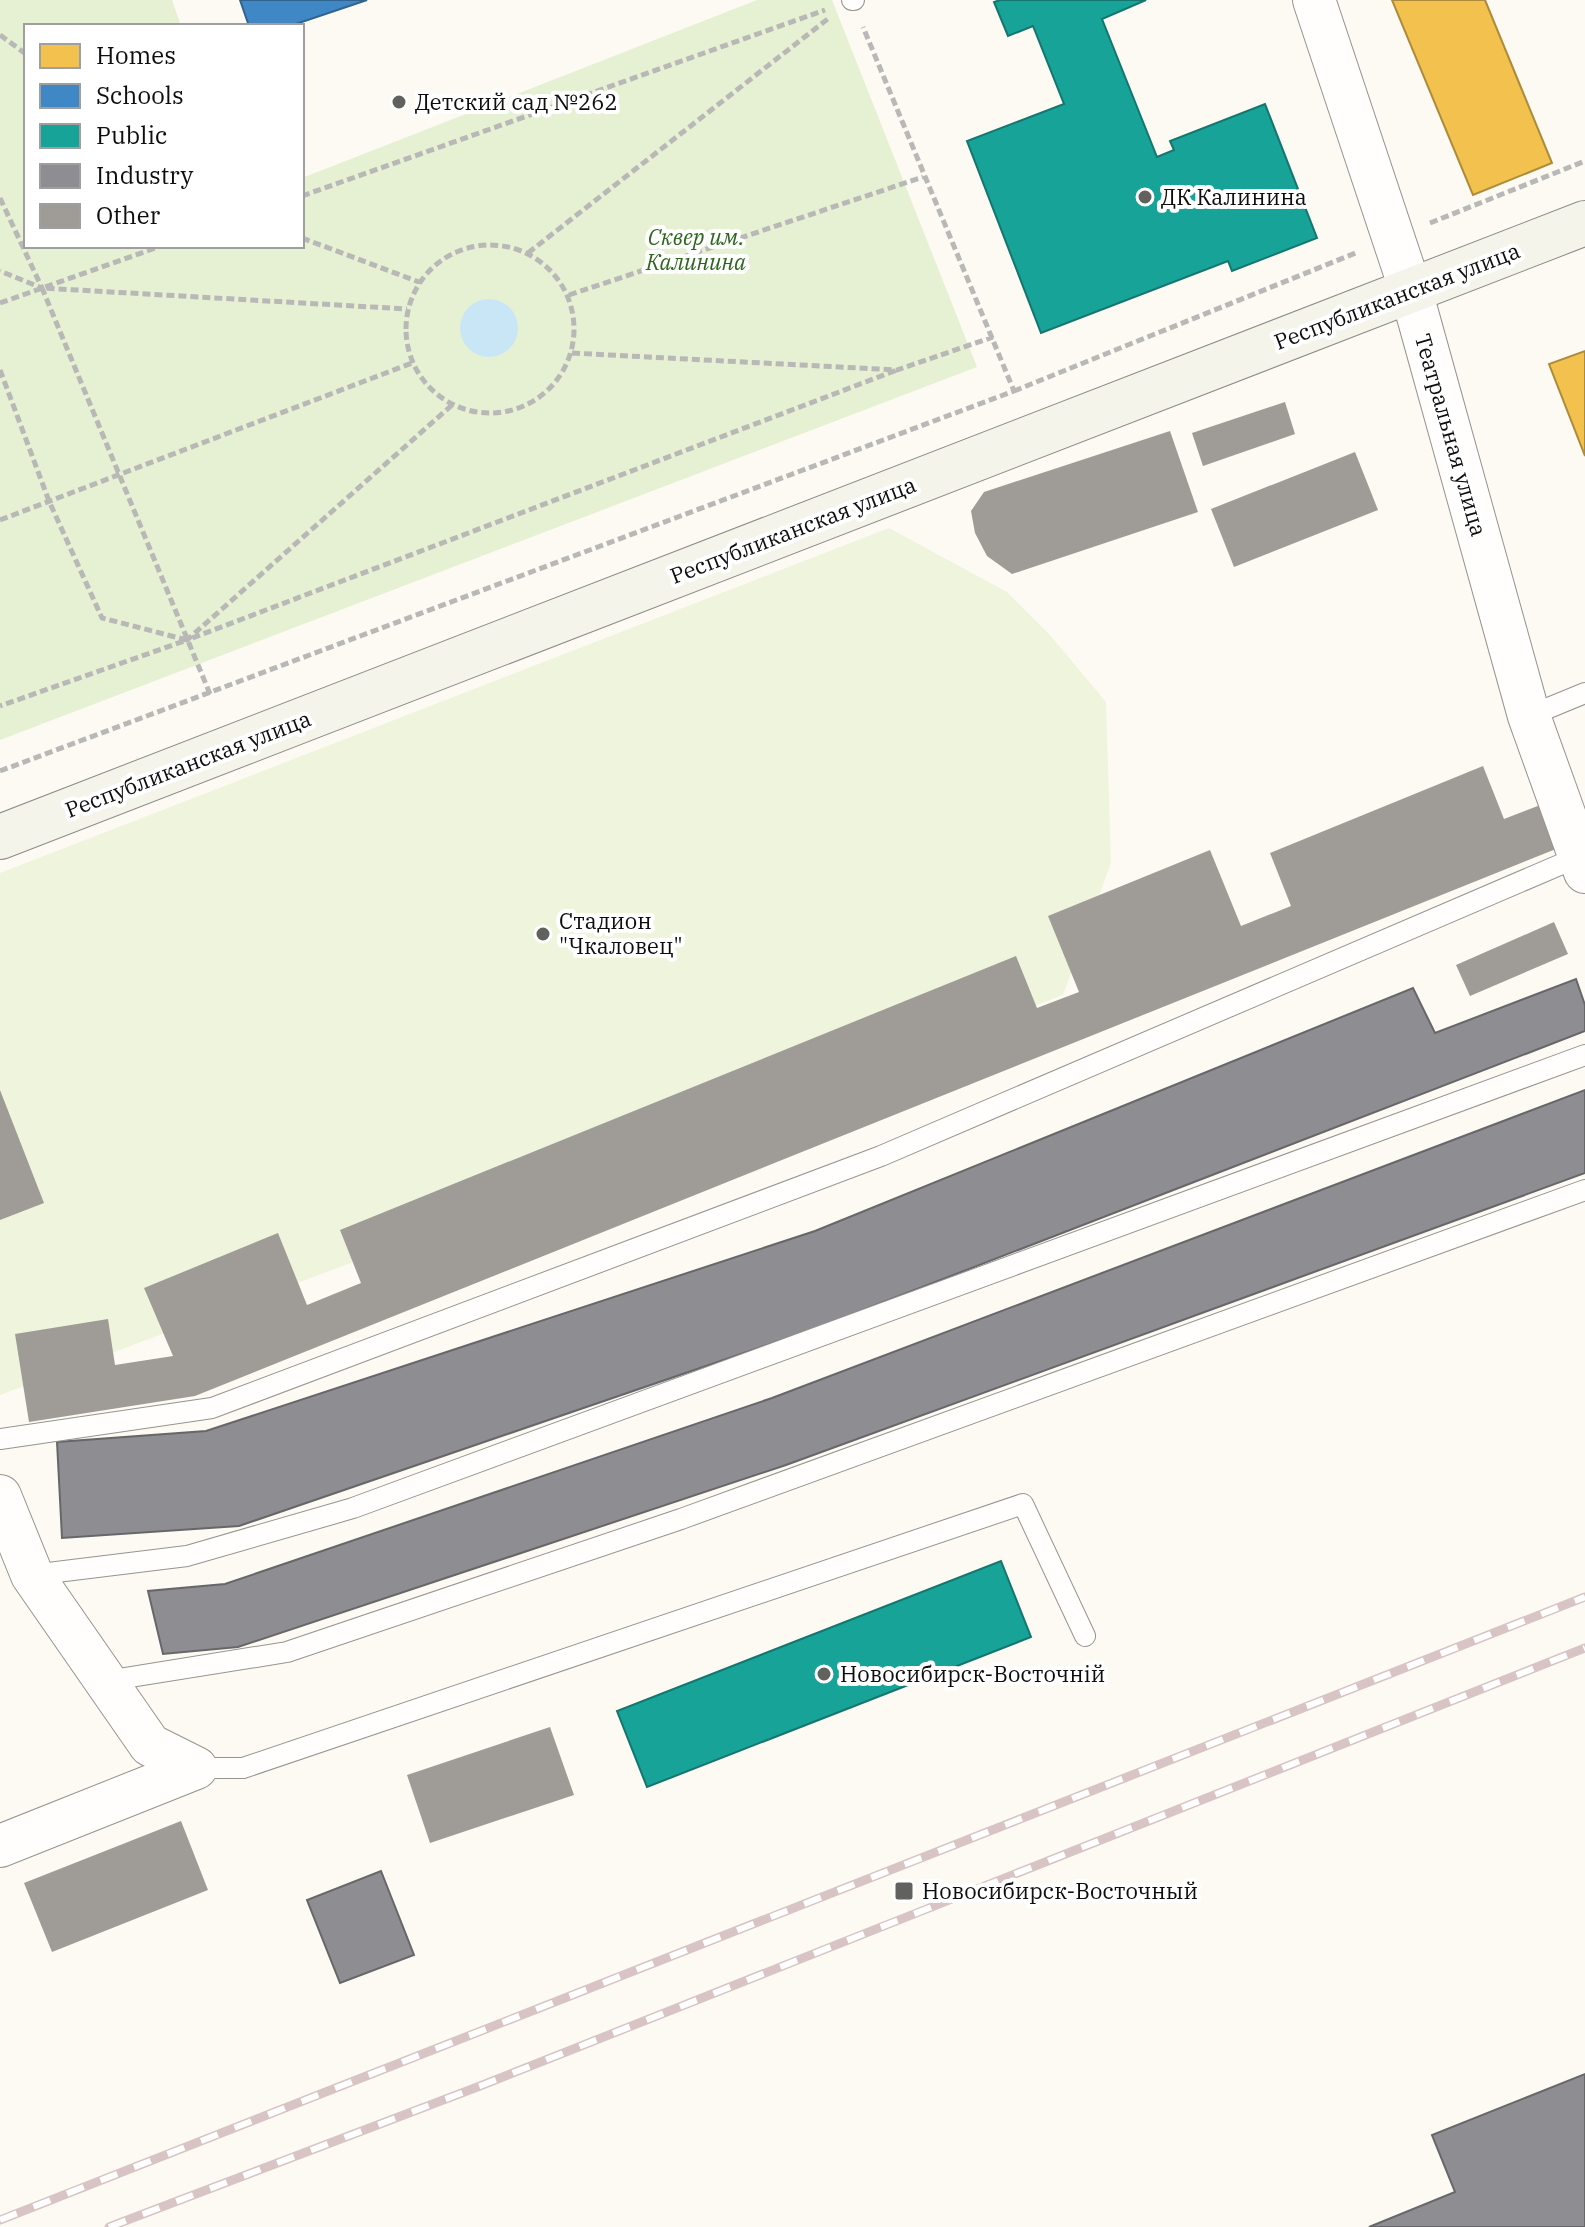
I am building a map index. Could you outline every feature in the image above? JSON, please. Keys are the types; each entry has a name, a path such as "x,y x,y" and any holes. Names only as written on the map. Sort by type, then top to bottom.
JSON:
{"street":[{"name":"Театральная улица","path":"1314,0 1411,291 1529,716 1584,861"},
{"name":"Республиканская улица","path":"0,837 1585,223"},
{"path":"0,1496 32,1575 150,1745 196,1768"},
{"path":"0,1846 196,1768"}],"lane":[{"path":"1529,716 1585,693"},
{"path":"0,1439 212,1408 881,1156 1584,861"},
{"path":"32,1575 187,1556 353,1508 1585,1055"},
{"path":"106,1681 302,1647 681,1519 1585,1190"},
{"path":"196,1768 243,1768 1023,1504 1085,1636"}],"path":[{"path":"852,0 1014,391"},
{"path":"304,195 852,0"},
{"path":"528,253 852,0"},
{"path":"0,35 24,53"},
{"path":"0,771 1014,391 1585,161"},
{"path":"569,295 923,177"},
{"path":"0,198 42,288 210,694"},
{"path":"304,239 419,282"},
{"path":"500,244 528,253 552,271 569,295 576,323 572,353 559,380 538,400 511,412 480,413 452,405 428,388 412,363 406,339 407,309 419,282 439,260 471,246 500,244"},
{"path":"0,303 155,248"},
{"path":"0,271 42,288 407,309"},
{"path":"0,706 187,640 897,370 993,337"},
{"path":"572,353 897,370"},
{"path":"0,520 412,363"},
{"path":"0,370 49,501 102,618 187,640"},
{"path":"187,640 452,405"}],"green space":[{"name":"Сквер им. Калинина","path":"0,0 172,0 180,24 24,24 24,248 304,248 304,177 757,0 832,0 977,367 0,740"},
{"name":"Стадион \"Чкаловец\"","path":"889,528 1007,592 1050,635 1106,702 1111,863 1063,995 0,1395 0,873"}],"water":[{"path":"489,299 510,307 518,328 510,349 489,357 468,349 460,328 468,307"}],"building: Homes":[{"path":"1392,0 1485,0 1552,163 1473,195"},
{"path":"1585,351 1585,456 1549,364"}],"building: Schools":[{"path":"240,0 367,0 296,24 248,24"}],"building: Public":[{"name":"ДК Калинина","path":"1146,0 1102,19 1157,157 1174,150 1170,141 1265,104 1317,238 1232,271 1228,261 1041,333 967,141 1064,104 1033,26 1008,36 994,2"},
{"name":"Новосибирск-Восточній","path":"1001,1561 1031,1637 647,1787 617,1711"}],"building: Industry":[{"path":"1576,979 1585,1005 1585,1031 811,1330 239,1526 62,1538 57,1442 206,1431 815,1231 1413,988 1435,1033"},
{"path":"1585,1090 1585,1173 786,1465 238,1647 163,1654 148,1591 225,1584 772,1398"},
{"path":"381,1871 414,1955 340,1983 307,1900"},
{"path":"1585,2074 1585,2227 1369,2227 1455,2192 1432,2135"}],"building: Other":[{"path":"1285,402 1295,434 1203,466 1192,433"},
{"path":"1170,431 1198,512 1012,574 987,556 975,533 971,511 984,492"},
{"path":"1355,452 1378,510 1234,567 1211,509"},
{"path":"1483,766 1504,819 1543,804 1561,847 195,1396 29,1422 15,1334 108,1319 115,1365 173,1356 144,1288 278,1233 307,1305 361,1283 340,1230 1016,956 1037,1008 1079,992 1048,916 1210,850 1241,926 1291,906 1270,853"},
{"path":"1554,922 1568,954 1470,996 1456,965"},
{"path":"0,1090 44,1203 0,1220"},
{"path":"550,1727 574,1795 430,1843 407,1775"},
{"path":"181,1821 208,1890 52,1952 24,1883"}],"railway":[{"path":"0,2220 1585,1597"},
{"path":"109,2227 480,2086 1585,1648"}],"place":[{"name":"Детский сад №262","path":"399,102"},
{"name":"ДК Калинина","path":"1145,197"},
{"name":"Стадион \"Чкаловец\"","path":"543,934"},
{"name":"Новосибирск-Восточній","path":"824,1674"},
{"name":"Новосибирск-Восточный","path":"904,1891"}]}
